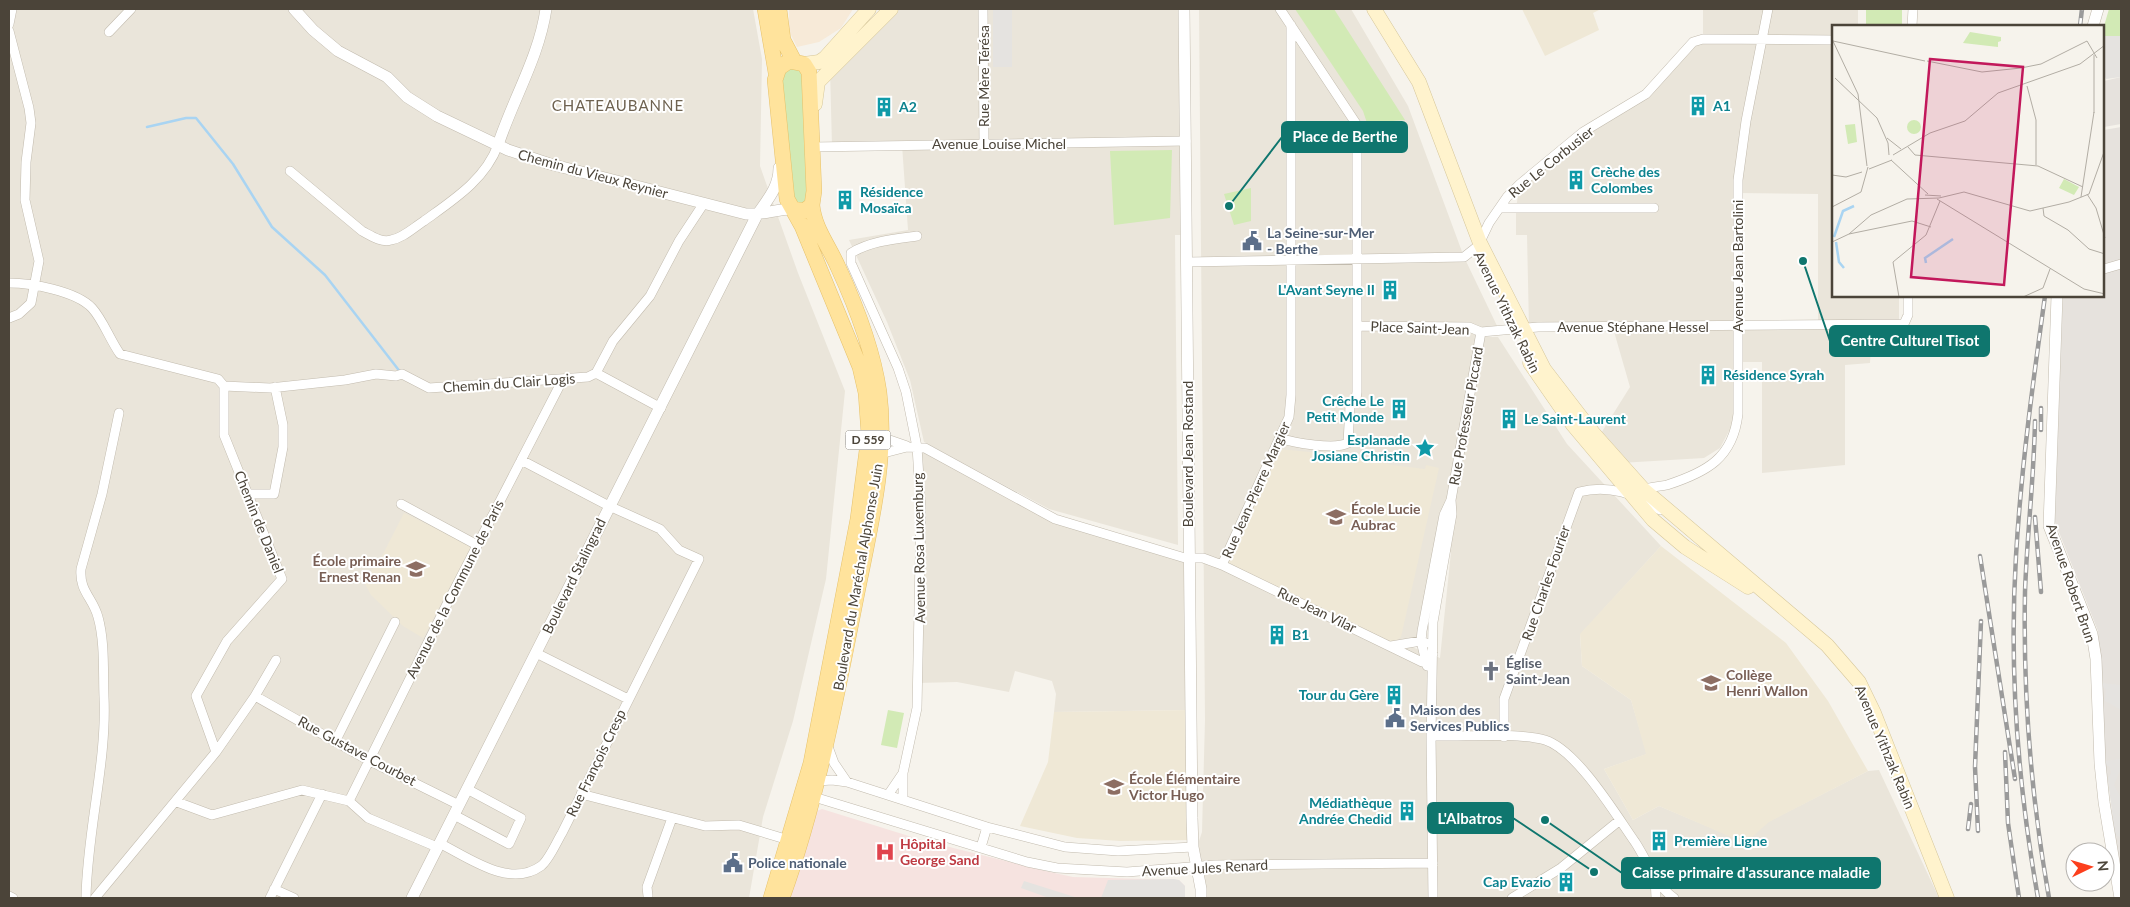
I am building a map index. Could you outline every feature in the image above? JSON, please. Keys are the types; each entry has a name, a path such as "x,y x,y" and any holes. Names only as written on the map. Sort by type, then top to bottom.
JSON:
{"main road":[{"name":"Boulevard du Maréchal Alphonse Juin","path":"764,9 776,73 780,138 787,199 855,352 863,378 868,410 869,435 858,519 810,763 811,789"},
{"name":"Boulevard du Maréchal Alphonse Juin","path":"771,898 794,841 827,744 866,547 881,437 881,410 875,368 838,267 816,225 812,205 814,198 809,72 799,63 783,40 779,9"},
{"path":"776,73 783,64 819,62 825,58 853,30 869,9"},
{"path":"811,122 818,82 891,9"},
{"name":"Avenue Yithzak Rabin","path":"1366,9 1419,100 1478,246 1540,379 1582,435 1618,476 1641,496 1718,554 1827,645 1859,682 1874,713 1947,898"},
{"name":"Avenue Yithzak Rabin","path":"1374,9 1419,82 1478,246"},
{"path":"793,209 804,211 812,205"},
{"name":"Avenue Yithzak Rabin","path":"1517,329 1618,476"},
{"name":"Avenue Yithzak Rabin","path":"1641,496 1653,520 1685,547 1749,588 1768,597"},
{"name":"Boulevard du Maréchal Alphonse Juin","path":"782,898 794,841"}],"street":[{"path":"9,24 12,9"},
{"path":"109,32 131,9"},
{"name":"Chemin du Vieux Reynier","path":"294,9 312,30 338,50 387,77 407,97 437,116 516,153 550,164 757,215 773,211"},
{"path":"290,171 362,231 376,238 389,241 402,236 457,198 489,163 533,59 543,30 546,9"},
{"name":"Rue Mère Térésa","path":"983,9 984,144"},
{"name":"Boulevard Jean Rostand","path":"1184,9 1187,262 1187,558 1193,847 1201,898"},
{"path":"1280,9 1357,125 1358,259 1357,392 1356,399 1350,406 1348,443 1334,446 1290,441 1280,438"},
{"name":"Avenue Jean Bartolini","path":"1641,496 1690,476 1724,456 1736,432 1738,414 1738,180 1768,9"},
{"path":"1912,25 1913,9"},
{"path":"2093,25 2098,9"},
{"name":"Rue Jean-Pierre Margier","path":"1222,565 1289,418 1291,395 1291,25"},
{"path":"9,32 30,108 31,123 26,162 25,200 39,261 31,303 19,314 9,318"},
{"name":"Rue Le Corbusier","path":"1478,246 1489,223 1520,184 1583,132 1646,94 1692,42 1699,40 1762,39 1832,40"},
{"name":"Boulevard Stalingrad","path":"412,898 757,215 778,181 780,138"},
{"name":"Avenue Louise Michel","path":"812,147 1186,141"},
{"path":"661,408 596,373 614,341 650,296 679,241 704,203"},
{"path":"1500,208 1654,208"},
{"path":"773,211 793,209"},
{"name":"Boulevard Stalingrad","path":"738,254 773,211"},
{"name":"Avenue Rosa Luxemburg","path":"903,800 903,773 918,708 922,534 906,392 898,368 851,263 851,253 880,241 917,236"},
{"path":"1187,262 1452,258 1464,257 1478,246"},
{"path":"2105,269 2121,264"},
{"path":"9,283 35,285 77,297 92,308 120,354 218,379 224,386"},
{"name":"Avenue Stéphane Hessel","path":"1517,329 1904,324 1908,315 1908,298"},
{"name":"Avenue Robert Brun","path":"2057,298 2049,526 2092,634 2096,659 2104,802 2120,898"},
{"name":"Place Saint-Jean","path":"1358,326 1469,327 1481,332 1517,329"},
{"name":"Rue Professeur Piccard","path":"1432,688 1436,598 1452,514 1451,500 1481,332"},
{"name":"Chemin du Clair Logis","path":"224,386 275,387 345,380 376,374 396,376 402,374 429,388 588,377 596,373"},
{"name":"Avenue de la Commune de Paris","path":"349,801 477,545 563,379"},
{"name":"Chemin de Daniel","path":"216,752 196,696 227,641 282,579 224,435 224,386"},
{"path":"248,494 274,494 283,447 283,425 275,387"},
{"path":"86,898 86,863 102,734 104,700 98,617 80,581 81,569 102,494 119,413"},
{"name":"Rue Jean Vilar","path":"881,437 932,452 1055,519 1187,558 1208,560 1222,565 1426,662"},
{"path":"880,454 912,447"},
{"path":"521,460 609,506"},
{"name":"Rue Charles Fourier","path":"1504,737 1504,698 1579,492 1618,476 1641,496"},
{"name":"Rue Professeur Piccard","path":"1421,641 1444,515 1451,500"},
{"path":"401,504 477,545"},
{"name":"Rue François Cresp","path":"349,801 368,818 438,845 504,874 523,875 542,866 562,833 699,559 679,550 660,529 609,506"},
{"path":"335,742 395,622"},
{"path":"1421,641 1432,688 1433,898"},
{"path":"1390,646 1421,641 1433,651 1426,662"},
{"path":"536,653 628,699"},
{"path":"95,898 177,802 216,752 256,696 276,660"},
{"name":"Rue Gustave Courbet","path":"256,696 368,760 459,805"},
{"path":"1431,736 1534,737 1558,745 1576,761 1620,820 1669,895 1657,898 1655,876"},
{"path":"827,744 834,763 847,782"},
{"name":"Avenue Rosa Luxemburg","path":"888,795 903,773"},
{"name":"Avenue Jules Renard","path":"811,789 847,782 987,827 1077,849 1118,851 1193,847"},
{"path":"454,815 509,844 521,818 467,789"},
{"name":"Avenue Jules Renard","path":"811,789 1026,862 1057,868 1093,872 1127,872 1197,866 1433,863"},
{"path":"177,802 212,815 302,790 349,801"},
{"path":"270,898 322,794"},
{"path":"581,794 705,826 739,825 794,841"},
{"path":"648,896 646,887 672,818"},
{"path":"1512,898 1561,868 1620,820"},
{"path":"981,847 987,827"},
{"path":"274,889 294,898"},
{"path":"9,896 13,898"}],"shaded area":[{"path":"9,9 753,9 762,59 760,166 798,273 845,391 826,579 793,721 763,817 749,898 9,898"},
{"path":"789,9 853,9 841,28 819,42 797,47 789,31"},
{"path":"891,9 1184,9 1187,235 1175,235 1178,545 1049,509 924,442 910,380 887,322 849,240 908,230 902,145 832,146 830,69"},
{"path":"993,9 1012,9 1012,67 993,67"},
{"path":"1199,9 1351,9 1408,106 1464,257 1499,330 1480,337 1498,337 1567,444 1661,546 1580,635 1582,666 1631,700 1647,754 1604,769 1633,820 1659,806 1745,842 1760,826 1868,771 1879,770 1939,898 1201,898 1198,844 1202,832 1205,720","holes":["1449,532 1445,550 1451,552 1440,658 1407,645 1421,641"]},
{"path":"1522,9 1601,9 1593,13 1599,30 1545,56"},
{"path":"1703,9 1858,9 1858,25 1832,25 1832,298 1899,298 1899,324 1872,325 1870,363 1845,365 1845,465 1762,473 1762,362 1737,362 1737,416 1720,448 1704,458 1620,463 1598,438 1630,387 1613,328 1529,328 1527,235 1516,235 1516,208 1520,184 1583,132 1646,94 1693,42 1703,39","holes":["1738,193 1818,194 1818,326 1737,327"]},
{"path":"2105,36 2121,36 2121,77 2106,79"},
{"path":"2121,77 2121,124 2105,127 2105,81"},
{"path":"2121,127 2121,875 2100,723 2101,685 2098,631 2055,522 2063,298 2105,298 2105,130"},
{"path":"917,447 1041,513 1185,558 1191,710 1054,712 1056,694 1052,681 1015,671 1009,692 957,682 918,683"},
{"name":"École Lucie Aubrac","path":"1278,449 1364,457 1392,465 1425,469 1426,465 1439,468 1401,637 1390,646 1222,565"},
{"name":"École primaire Ernest Renan","path":"404,513 472,546 423,638 403,626 371,595 364,582 382,556"},
{"name":"Collège Henri Wallon","path":"1661,546 1786,643 1828,701 1868,771 1769,822 1745,843 1659,806 1633,820 1604,769 1646,754 1631,700 1582,666 1580,634"},
{"path":"2101,683 2121,685 2121,710 2105,701 2106,689 2101,687"},
{"name":"École Élémentaire Victor Hugo","path":"1191,710 1193,840 1120,841 1077,838 1020,826 1048,762 1054,712"},
{"path":"2121,759 2121,768 2114,785 2121,798 2119,816 2121,817 2121,838 2115,835 2108,777 2111,774 2110,767 2106,765 2105,761"},
{"name":"Hôpital George Sand","path":"822,809 925,841 1073,877 1179,880 1185,886 1185,898 789,898 817,811"},
{"path":"1108,880 1179,880 1185,886 1185,898 1101,898"},
{"path":"1024,881 1078,898 1049,898 1021,888"}],"green space":[{"path":"1295,9 1334,9 1405,120 1367,123 1363,111"},
{"path":"1866,9 1902,9 1902,25 1866,25"},
{"path":"2109,9 2121,9 2121,36 2105,36 2104,25"},
{"path":"783,64 804,64 814,198 793,209 780,138"},
{"path":"1172,150 1170,218 1114,225 1110,151"},
{"path":"1251,188 1251,221 1234,225 1224,194"},
{"path":"888,710 904,713 897,748 881,745"}],"waterway":[{"path":"147,127 186,118 196,118 233,164 272,227 325,275 401,373"}],"railway":[{"path":"2080,25 2082,9"},
{"path":"2038,898 2020,771 2015,685 2014,599 2024,458 2045,298"},
{"path":"2041,408 2041,430"},
{"path":"2035,421 2025,592 2025,669 2033,784 2049,898"},
{"path":"2035,517 2041,592"},
{"path":"1980,556 2015,779"},
{"path":"1978,831 1975,767 1981,621"},
{"path":"2005,752 2008,823 2019,898"},
{"path":"1968,829 1971,804"}],"place":[{"name":"A1","path":"1698,106"},
{"name":"A2","path":"884,107"},
{"name":"Crèche des Colombes","path":"1576,180"},
{"name":"Résidence Mosaïca","path":"845,200"},
{"name":"Place de Berthe","path":"1229,206"},
{"name":"La Seine-sur-Mer - Berthe","path":"1252,241"},
{"name":"Centre Culturel Tisot","path":"1803,261"},
{"name":"L'Avant Seyne II","path":"1390,290"},
{"name":"Résidence Syrah","path":"1708,375"},
{"name":"Crêche Le Petit Monde","path":"1399,409"},
{"name":"Le Saint-Laurent","path":"1509,419"},
{"name":"Esplanade Josiane Christin","path":"1425,448"},
{"name":"École Lucie Aubrac","path":"1336,517"},
{"name":"École primaire Ernest Renan","path":"416,569"},
{"name":"B1","path":"1277,635"},
{"name":"Église Saint-Jean","path":"1491,671"},
{"name":"Collège Henri Wallon","path":"1711,683"},
{"name":"Tour du Gère","path":"1394,695"},
{"name":"Maison des Services Publics","path":"1395,718"},
{"name":"École Élémentaire Victor Hugo","path":"1114,787"},
{"name":"Médiathèque Andrée Chedid","path":"1407,811"},
{"name":"Caisse primaire d'assurance maladie","path":"1545,820"},
{"name":"Première Ligne","path":"1659,841"},
{"name":"Hôpital George Sand","path":"885,852"},
{"name":"Police nationale","path":"733,863"},
{"name":"L'Albatros","path":"1594,872"},
{"name":"Cap Evazio","path":"1566,882"}],"district":[{"name":"CHATEAUBANNE","path":"618,106"}]}
